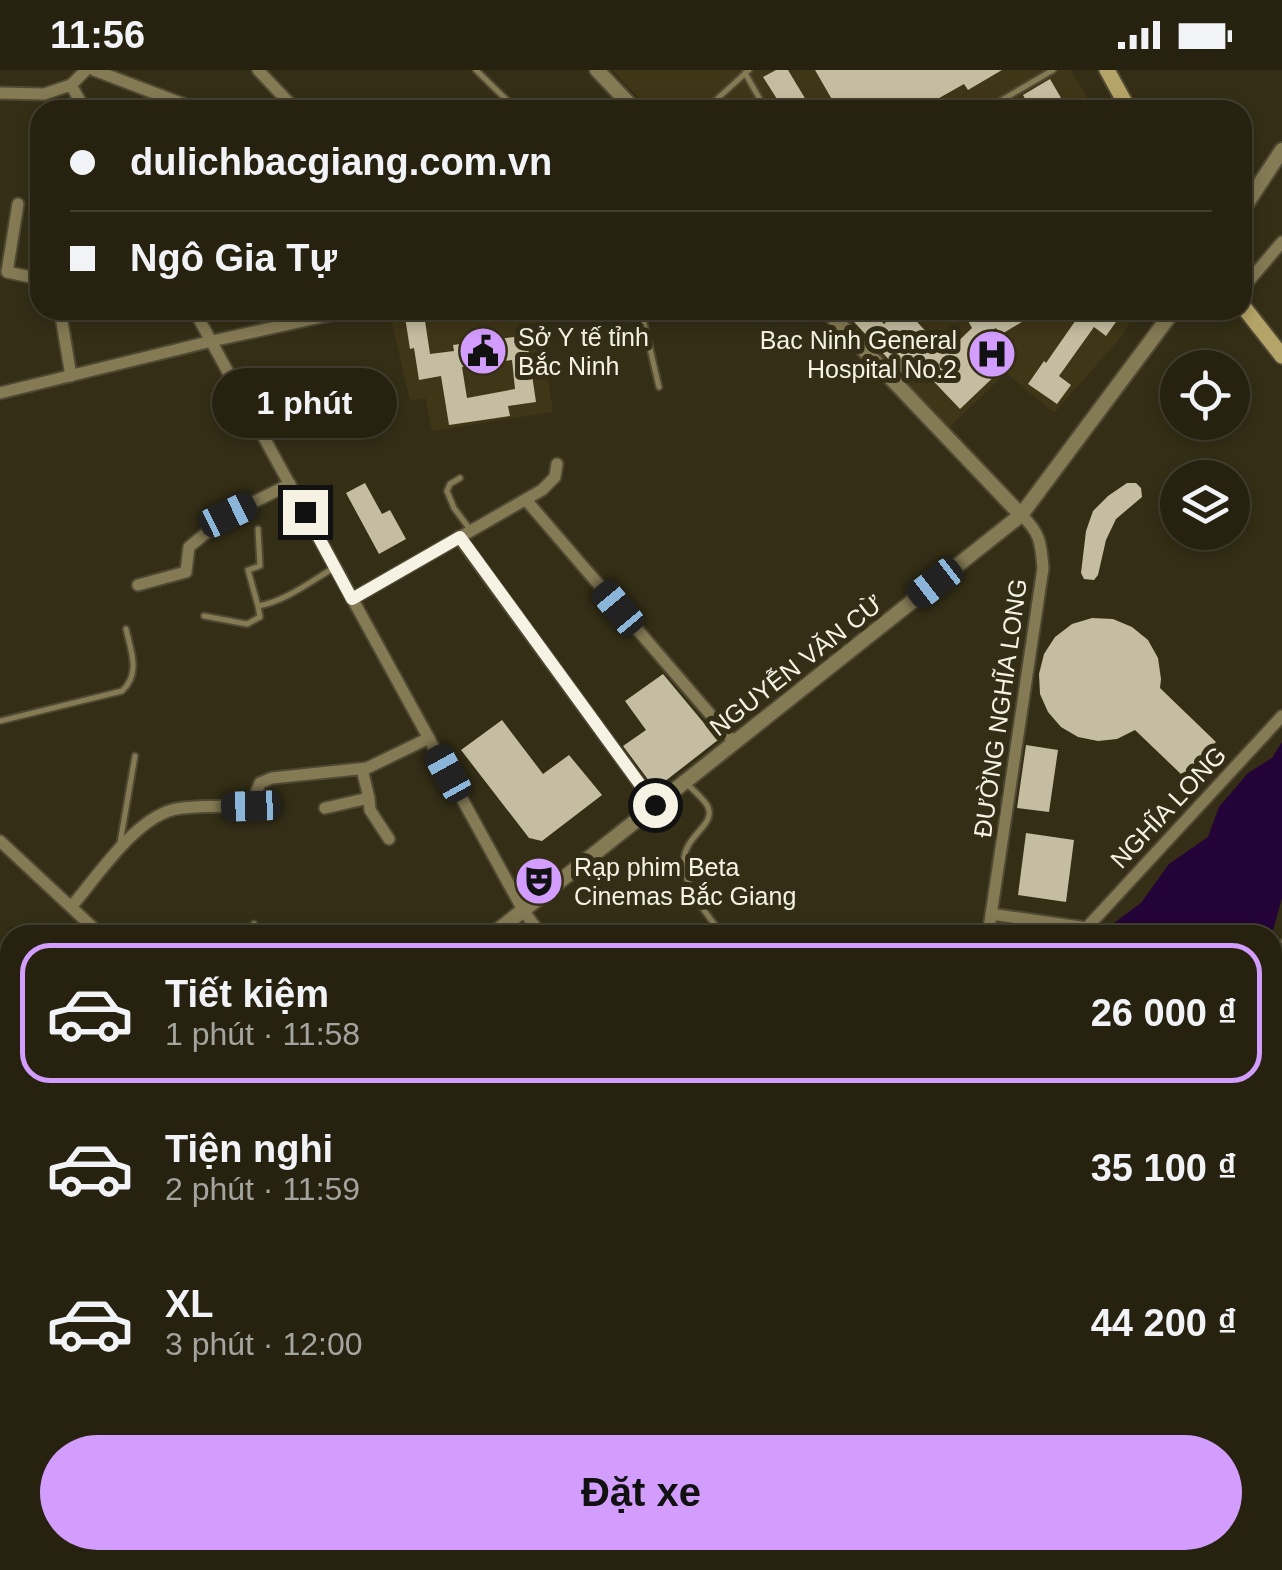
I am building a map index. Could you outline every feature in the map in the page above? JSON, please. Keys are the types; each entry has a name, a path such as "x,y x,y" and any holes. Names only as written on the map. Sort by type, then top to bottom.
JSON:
{"main road":[{"path":"1107,70 1124,100"},
{"path":"1252,318 1282,356"}],"street":[{"path":"0,93 44,94 71,85 90,70 172,100"},
{"path":"258,70 286,100"},
{"path":"597,70 626,100"},
{"path":"71,85 79,100"},
{"path":"1252,196 1282,150"},
{"path":"18,204 8,272 30,277"},
{"path":"1252,278 1282,242"},
{"path":"62,320 70,376"},
{"path":"200,320 534,925"},
{"path":"0,393 307,320"},
{"path":"836,320 1021,515"},
{"name":"NGUYỄN VĂN CỪ","path":"504,925 1021,515 1167,320"},
{"path":"352,599 526,500 555,477 557,464"},
{"path":"138,585 186,572 189,548 228,515 290,484"},
{"path":"526,500 734,742"},
{"name":"ĐƯỜNG NGHĨA LONG","path":"989,925 1043,568 1042,546 1035,527 1021,515"},
{"path":"465,534 655,805"},
{"name":"NGHĨA LONG","path":"1090,925 1282,716"},
{"path":"71,907 144,825 174,809 251,806 260,783 272,778 362,769 429,738"},
{"path":"362,769 370,810 389,838"},
{"path":"324,808 368,798"},
{"path":"0,842 90,925"},
{"path":"991,914 1051,925"}],"lane":[{"path":"476,70 507,100"},
{"path":"1002,100 1053,70"},
{"path":"716,100 747,72 761,100"},
{"path":"643,320 659,388"},
{"path":"460,478 450,484 447,492 465,534"},
{"path":"204,616 247,624 260,617 248,570 260,566 258,529"},
{"path":"258,606 265,606 335,567"},
{"path":"0,721 122,691 134,674 126,629"},
{"path":"120,850 135,756"},
{"path":"684,782 706,804 710,816 688,842 684,856 695,896 715,925"}],"shaded area":[{"path":"612,70 1071,70 1088,100 640,100"},
{"path":"391,320 540,320 553,412 432,431 425,398 410,401"},
{"name":"Bac Ninh General Hospital No.2","path":"847,320 1130,320 1123,335 1054,413 1006,373 949,428"},
{"path":"1282,742 1282,898 1274,925 1111,925 1141,903 1169,864 1208,837 1219,807 1248,773 1272,758"}],"building":[{"path":"776,70 788,70 806,100 778,100 763,77"},
{"path":"815,70 1002,70 968,90 964,84 936,100 832,100"},
{"path":"1050,79 1062,100 1026,100 1023,95"},
{"path":"405,320 425,320 430,354 454,351 453,345 514,337 515,342 527,341 536,402 508,406 510,416 449,425 441,376 419,380 414,348 410,349","holes":["512,360 515,389 467,398 462,367"]},
{"path":"852,320 880,320 884,324 888,320 915,320 946,353 972,328 968,320 1025,320 1000,335 996,328 973,341 1001,370 960,409 919,366 906,378"},
{"path":"1076,320 1117,320 1106,336 1094,327 1059,376 1071,385 1057,404 1028,384"},
{"path":"365,483 382,514 390,510 406,539 379,554 346,493"},
{"path":"1127,483 1136,483 1142,497 1116,519 1106,540 1098,575 1094,580 1084,579 1081,573 1086,531 1093,511"},
{"path":"1092,618 1113,619 1148,640 1158,658 1160,688 1216,742 1183,776 1135,730 1117,739 1078,737 1061,727 1048,712 1040,694 1044,654 1055,637 1072,624"},
{"path":"663,674 718,740 655,789 623,746 646,730 625,701"},
{"path":"502,720 543,774 569,755 602,795 542,841 529,838 461,750"},
{"path":"1026,745 1058,750 1049,812 1017,808"},
{"path":"1026,833 1074,840 1066,902 1018,895"}],"place":[{"name":"Sở Y tế tỉnh Bắc Ninh","path":"483,351"},
{"name":"Bac Ninh General Hospital No.2","path":"992,354"},
{"name":"Rạp phim Beta Cinemas Bắc Giang","path":"539,881"}],"route":[{"path":"305,512 352,599 460,537 655,805"}]}
